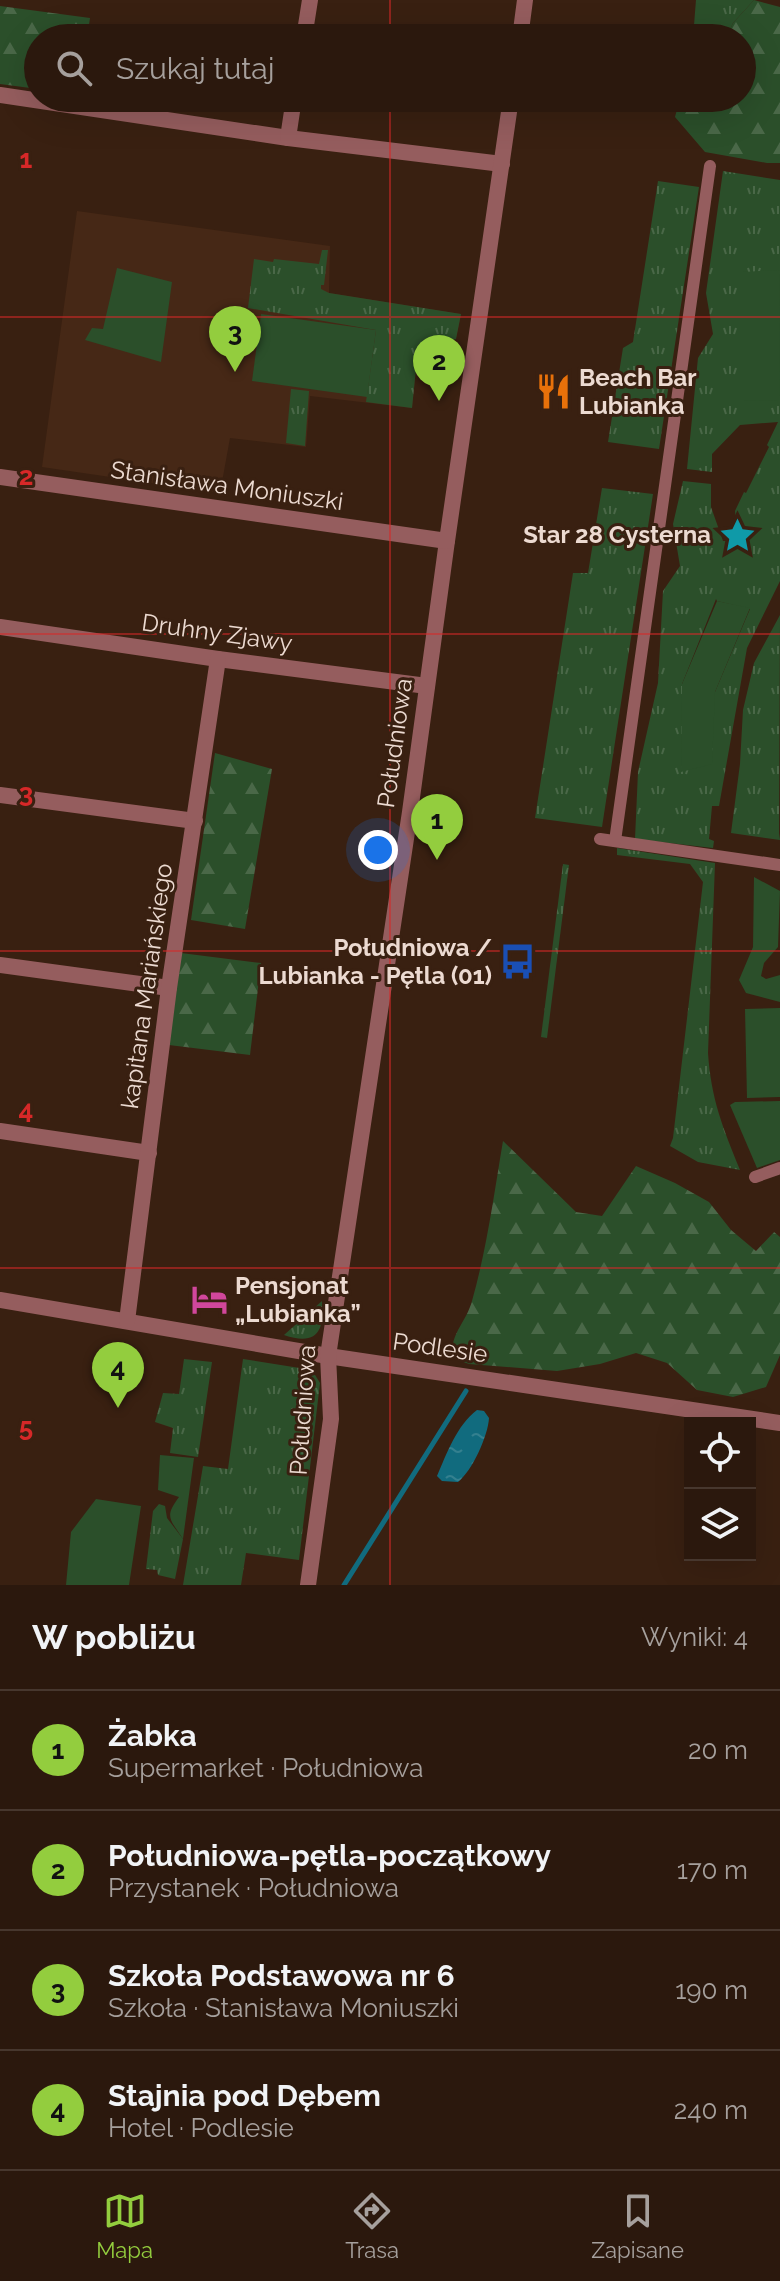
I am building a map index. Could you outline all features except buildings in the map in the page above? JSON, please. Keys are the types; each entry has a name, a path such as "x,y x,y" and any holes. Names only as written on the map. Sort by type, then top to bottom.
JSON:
{"street":[{"path":"306,24 310,0"},
{"path":"522,24 525,0"},
{"path":"0,95 24,99"},
{"path":"114,112 288,138 502,164"},
{"path":"288,138 292,112"},
{"name":"Południowa","path":"308,1585 331,1419 328,1356 509,112"},
{"path":"615,841 710,166"},
{"name":"Stanisława Moniuszki","path":"0,477 447,541"},
{"name":"Druhny Zjawy","path":"0,627 427,686"},
{"name":"kapitana Mariańskiego","path":"127,1321 169,988 218,659"},
{"path":"0,795 195,821"},
{"path":"600,839 780,865"},
{"path":"722,857 755,852"},
{"path":"0,965 169,988"},
{"path":"0,1131 149,1153"},
{"path":"755,1177 780,1168"},
{"name":"Podlesie","path":"0,1300 328,1356 780,1423"}],"shaded area":[{"path":"77,211 330,246 329,293 461,314 456,339 418,349 412,408 310,396 306,447 230,438 220,493 42,467"}],"green space":[{"path":"696,0 754,0 733,24 694,24"},
{"path":"754,0 780,7 780,163 705,152 675,117 676,112 756,112 756,24 733,23"},
{"path":"0,6 90,18 89,24 24,24 24,87 0,84"},
{"path":"723,171 780,180 780,581 747,648 719,806 712,806 709,839 714,841 713,848 635,839 638,772 658,683 663,591 680,566 673,524 683,481 711,484 711,507 723,541 738,541 735,511 769,447 767,445 778,422 740,425 712,454 712,472 687,469 698,358 713,334 706,293","holes":["717,601 750,609 715,692 682,684"]},
{"path":"658,181 699,187 659,449 608,442 623,348 633,342"},
{"path":"322,250 328,250 321,289 329,293 461,314 456,339 418,349 412,408 366,402 376,330 248,308 254,259 319,264"},
{"path":"117,268 172,282 161,362 85,340 92,328 103,329"},
{"path":"780,270 779,400 743,401 743,272"},
{"path":"261,314 376,330 367,397 252,381"},
{"path":"291,389 309,391 305,446 286,443"},
{"path":"602,488 653,494 602,827 535,818 573,573 588,573"},
{"path":"717,601 750,608 715,692 712,764 681,772 682,684"},
{"path":"780,615 780,840 731,833 743,710 754,663"},
{"path":"215,753 272,769 245,929 191,920"},
{"path":"617,848 715,863 708,1053 715,1099 740,1170 698,1162 670,1146 703,882 690,864 617,855"},
{"path":"563,864 569,865 547,1038 541,1037"},
{"path":"754,877 780,891 778,947 764,963 761,976 766,979 780,975 780,1002 746,993 739,980 753,947"},
{"path":"181,953 261,963 250,1055 169,1045"},
{"path":"780,1008 780,1097 747,1098 745,1009"},
{"path":"780,1101 780,1160 757,1168 730,1105 735,1102"},
{"path":"503,1141 576,1212 602,1216 636,1166 709,1202 731,1230 756,1251 774,1232 780,1237 780,1355 766,1387 733,1397 697,1390 667,1363 636,1353 600,1364 557,1371 469,1364 452,1358 453,1342 469,1309 477,1281"},
{"path":"322,1301 322,1321 316,1334 304,1339 284,1335"},
{"path":"184,1359 212,1362 198,1457 170,1453 173,1428 155,1422 163,1393 179,1394"},
{"path":"243,1359 312,1370 320,1383 299,1560 246,1553 241,1585 183,1585 203,1466 228,1469"},
{"path":"160,1455 194,1458 183,1539 170,1518 171,1509 179,1497 158,1490"},
{"path":"96,1499 141,1506 129,1585 66,1585 71,1532"},
{"path":"159,1504 165,1506 167,1518 183,1539 175,1579 158,1575 157,1570 146,1569 153,1511"}],"water":[{"path":"477,1410 484,1411 489,1418 478,1453 458,1482 442,1481 437,1476 449,1449 458,1431"}],"waterway":[{"path":"344,1585 466,1391"}],"place":[{"name":"Szkoła Podstawowa nr 6","path":"235,372"},
{"name":"Beach Bar Lubianka","path":"553,392"},
{"name":"Południowa-pętla-początkowy","path":"439,401"},
{"name":"Star 28 Cysterna","path":"737,535"},
{"name":"Żabka","path":"437,860"},
{"name":"Południowa / Lubianka - Pętla (01)","path":"518,962"},
{"name":"Pensjonat „Lubianka”","path":"209,1300"},
{"name":"Stajnia pod Dębem","path":"118,1408"}]}
